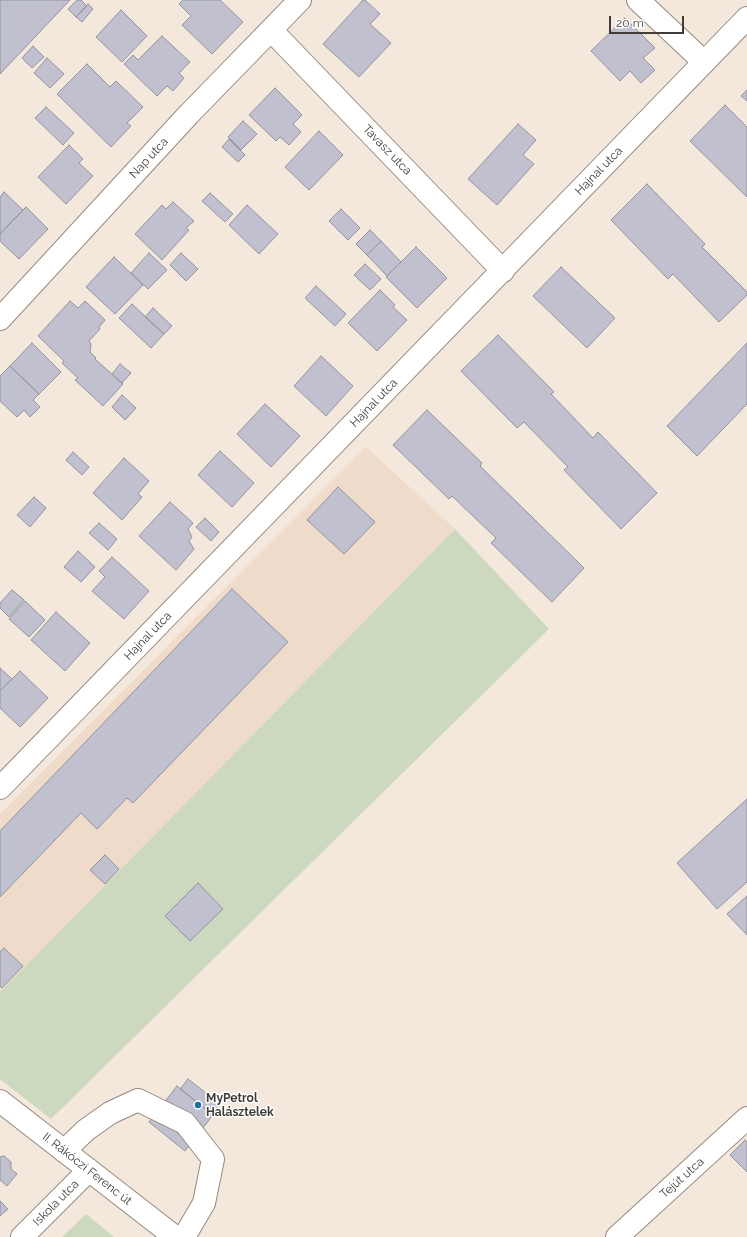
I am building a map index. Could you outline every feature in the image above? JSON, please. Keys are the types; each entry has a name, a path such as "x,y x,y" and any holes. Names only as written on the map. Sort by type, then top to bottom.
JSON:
{"street":[{"name":"Nap utca","path":"0,319 189,114 300,0"},
{"path":"638,0 704,62"},
{"name":"Hajnal utca","path":"0,788 747,18"},
{"name":"Tavasz utca","path":"271,30 503,271"},
{"name":"II. Rákóczi Ferenc út","path":"0,1100 175,1237"},
{"path":"64,1151 86,1130 110,1113 138,1100 185,1123 213,1159 204,1203 184,1237"},
{"name":"Tejút utca","path":"617,1237 747,1118"},
{"name":"Iskola utca","path":"22,1237 89,1170"}],"shaded area":[{"path":"366,447 455,529 0,992 0,814"}],"green space":[{"path":"455,529 549,629 51,1119 0,1079 0,992"},
{"path":"86,1214 114,1237 62,1237"}],"building":[{"path":"0,0 70,0 0,74"},
{"path":"77,0 81,0 87,6 76,17 68,9"},
{"path":"183,0 220,0 243,22 212,54 182,25 191,16 179,4"},
{"path":"363,0 365,0 380,14 370,24 391,43 359,77 323,44"},
{"path":"88,4 93,9 82,22 76,17"},
{"path":"121,10 147,36 122,62 96,37"},
{"path":"625,18 655,48 643,58 655,70 641,83 630,71 620,81 591,51"},
{"path":"162,36 190,62 179,73 184,78 173,91 167,86 157,96 124,64 133,55 138,60"},
{"path":"33,46 44,57 32,68 22,58"},
{"path":"47,58 64,74 50,88 34,73"},
{"path":"87,64 110,87 116,81 143,107 127,123 131,126 111,147 57,94"},
{"path":"275,88 302,115 293,124 301,132 289,145 280,137 276,141 249,115"},
{"path":"747,90 747,101 741,96"},
{"path":"725,105 747,127 747,197 690,141"},
{"path":"46,107 74,133 63,145 35,118"},
{"path":"243,121 257,134 241,150 228,137"},
{"path":"518,124 536,140 523,155 534,164 497,205 468,179"},
{"path":"319,131 343,155 309,190 285,167"},
{"path":"229,139 245,155 238,162 222,147"},
{"path":"69,145 83,159 79,163 93,176 66,204 38,177"},
{"path":"647,184 705,244 702,247 747,292 747,295 719,322 673,274 668,279 611,220"},
{"path":"4,192 23,210 0,234 0,197"},
{"path":"210,193 233,214 225,222 202,201"},
{"path":"173,202 194,221 186,228 189,230 162,260 135,234 162,205 166,209"},
{"path":"247,205 278,234 259,254 229,225"},
{"path":"26,207 48,229 19,259 0,241 0,234"},
{"path":"341,209 360,228 348,240 329,221"},
{"path":"370,230 381,241 367,255 356,244"},
{"path":"381,241 401,262 387,276 367,255"},
{"path":"416,247 447,278 417,308 386,277"},
{"path":"149,253 167,270 148,289 131,273"},
{"path":"181,253 198,269 186,281 170,265"},
{"path":"114,257 143,285 115,314 86,287"},
{"path":"365,264 381,279 370,290 354,275"},
{"path":"561,267 615,318 587,348 533,296"},
{"path":"316,286 346,314 335,326 305,298"},
{"path":"380,290 395,305 393,307 407,320 377,351 348,323"},
{"path":"70,301 78,308 85,301 105,320 99,327 100,329 89,341 91,344 90,352 96,358 95,359 123,384 103,406 75,380 78,378 62,363 64,361 38,336"},
{"path":"132,304 164,334 151,348 119,318"},
{"path":"153,308 172,326 164,334 145,317"},
{"path":"498,335 554,392 551,394 593,438 598,432 657,493 621,529 564,470 568,467 524,422 517,428 461,371"},
{"path":"32,343 61,372 39,394 10,366"},
{"path":"747,343 747,404 697,456 667,426"},
{"path":"321,356 353,386 326,416 294,386"},
{"path":"120,364 131,373 122,383 112,374"},
{"path":"10,366 39,394 33,400 40,407 30,417 24,410 17,417 0,401 0,376"},
{"path":"122,395 136,408 125,420 112,407"},
{"path":"265,404 300,436 271,467 237,434"},
{"path":"427,410 482,463 480,466 584,568 552,602 491,543 496,538 452,496 449,499 393,445"},
{"path":"220,451 254,483 232,507 198,475"},
{"path":"73,452 89,467 82,475 66,460"},
{"path":"124,458 149,481 138,494 142,497 122,520 93,493"},
{"path":"338,487 375,522 344,554 307,520"},
{"path":"34,497 46,508 30,527 17,515"},
{"path":"170,502 193,523 188,529 192,537 189,541 194,549 176,570 139,536"},
{"path":"205,518 219,532 211,541 196,527"},
{"path":"99,523 117,539 108,550 89,533"},
{"path":"78,551 95,567 81,582 64,567"},
{"path":"112,557 149,591 124,619 92,591 105,577 99,571"},
{"path":"232,589 288,642 133,803 127,798 97,829 81,813 0,897 0,831"},
{"path":"12,590 24,600 9,617 0,608 0,603"},
{"path":"25,601 45,620 29,637 9,619"},
{"path":"56,612 90,643 65,671 31,640"},
{"path":"0,668 12,679 0,691"},
{"path":"20,671 48,698 20,727 0,708 0,691"},
{"path":"747,799 747,882 717,909 677,863"},
{"path":"105,855 119,869 105,884 90,870"},
{"path":"198,883 223,909 190,941 165,916"},
{"path":"747,896 747,935 727,914"},
{"path":"4,948 23,966 2,988 0,986 0,952"},
{"path":"188,1079 220,1104 212,1114 180,1089"},
{"path":"177,1086 213,1115 185,1151 149,1122"},
{"path":"745,1140 747,1142 747,1172 730,1155"},
{"path":"4,1156 11,1162 11,1169 17,1174 7,1186 0,1180 0,1157"},
{"path":"0,1201 8,1209 0,1216"}],"place":[{"name":"MyPetrol Halásztelek","path":"198,1105"}]}
